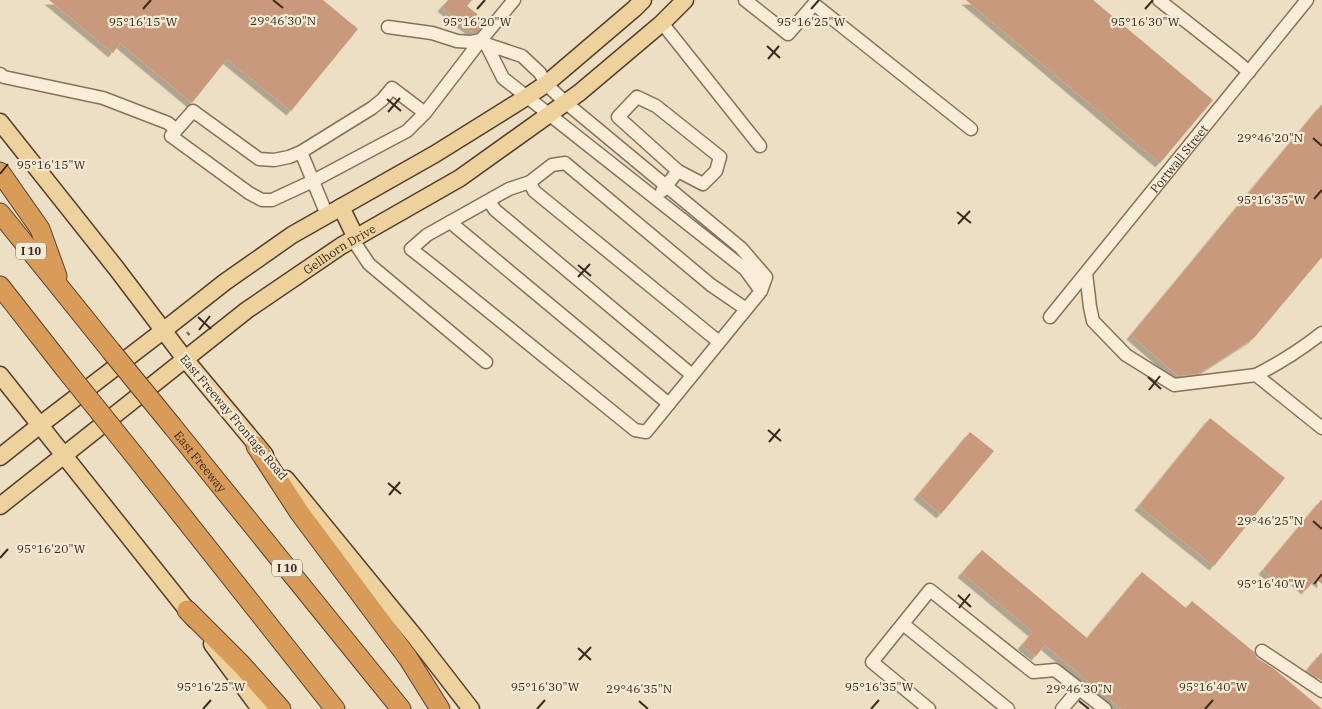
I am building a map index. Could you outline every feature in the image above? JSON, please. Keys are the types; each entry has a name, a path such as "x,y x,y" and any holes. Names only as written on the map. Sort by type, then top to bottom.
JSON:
{"highway":[{"path":"0,172 40,229 61,289"},
{"name":"East Freeway","path":"0,213 402,709"},
{"path":"0,286 335,709"},
{"path":"256,446 299,512 408,658 440,709"},
{"path":"187,610 241,664 281,709"}],"main road":[{"path":"0,458 225,282 292,235 435,154 546,84 643,0"},
{"name":"Gellhorn Drive","path":"0,506 247,310 354,239 460,178 579,93 662,23 685,0"},
{"name":"East Freeway Frontage Road","path":"0,122 116,268 185,359 416,638 471,709"},
{"path":"334,211 354,239"},
{"path":"0,375 187,610 260,709"}],"street":[{"path":"424,113 392,88 372,108 300,152 289,157 274,160 259,159 193,111 171,136 249,193 262,200 272,200 313,181 407,131 424,113 484,42 514,0"},
{"path":"746,0 788,34 812,2 971,129"},
{"path":"1159,0 1249,72"},
{"name":"Portwall Street","path":"1050,317 1307,0"},
{"path":"662,23 760,146"},
{"path":"388,27 432,34 457,41 484,42 522,56 540,73 546,84 565,102 741,248 766,277 761,291 646,432 635,430 411,249 427,235 510,188 530,182 552,165 565,163 710,285 746,309"},
{"path":"484,42 503,78 550,114 653,202 745,269 761,291"},
{"path":"0,74 4,77 103,98 168,123 176,130"},
{"path":"637,97 656,106 720,157 716,171 703,184 678,171 618,116 637,97"},
{"path":"300,152 313,181 334,211"},
{"path":"653,202 678,171"},
{"path":"530,182 534,191 719,342"},
{"path":"489,201 495,210 692,375"},
{"path":"450,222 669,404"},
{"path":"354,239 369,264 486,362"},
{"path":"1086,273 1093,321 1126,355 1174,385 1256,375 1282,362 1322,333"},
{"path":"1256,375 1322,428"},
{"path":"929,709 872,662 930,590 1033,672 1055,670 1105,709"},
{"path":"903,624 1008,709"},
{"path":"1262,651 1322,691"},
{"path":"1062,709 1079,689"}],"building":[{"path":"49,0 323,0 358,29 291,111 227,59 192,103 120,43 113,53"},
{"path":"448,0 472,0 467,6 486,21 477,33 474,33 442,7"},
{"path":"966,0 1093,0 1213,100 1160,163"},
{"path":"1322,104 1322,257 1254,338 1198,374 1178,376 1131,335"},
{"path":"1210,418 1285,478 1214,566 1139,506"},
{"path":"970,432 994,451 941,514 918,495"},
{"path":"1322,499 1322,584 1315,579 1306,590 1289,575 1281,584 1263,570"},
{"path":"982,550 1087,638 1142,572 1186,608 1192,601 1254,652 1257,658 1273,668 1322,709 1121,709 1045,645 1036,656 1022,645 1033,632 962,573"},
{"path":"1322,652 1322,681 1307,670"}]}
